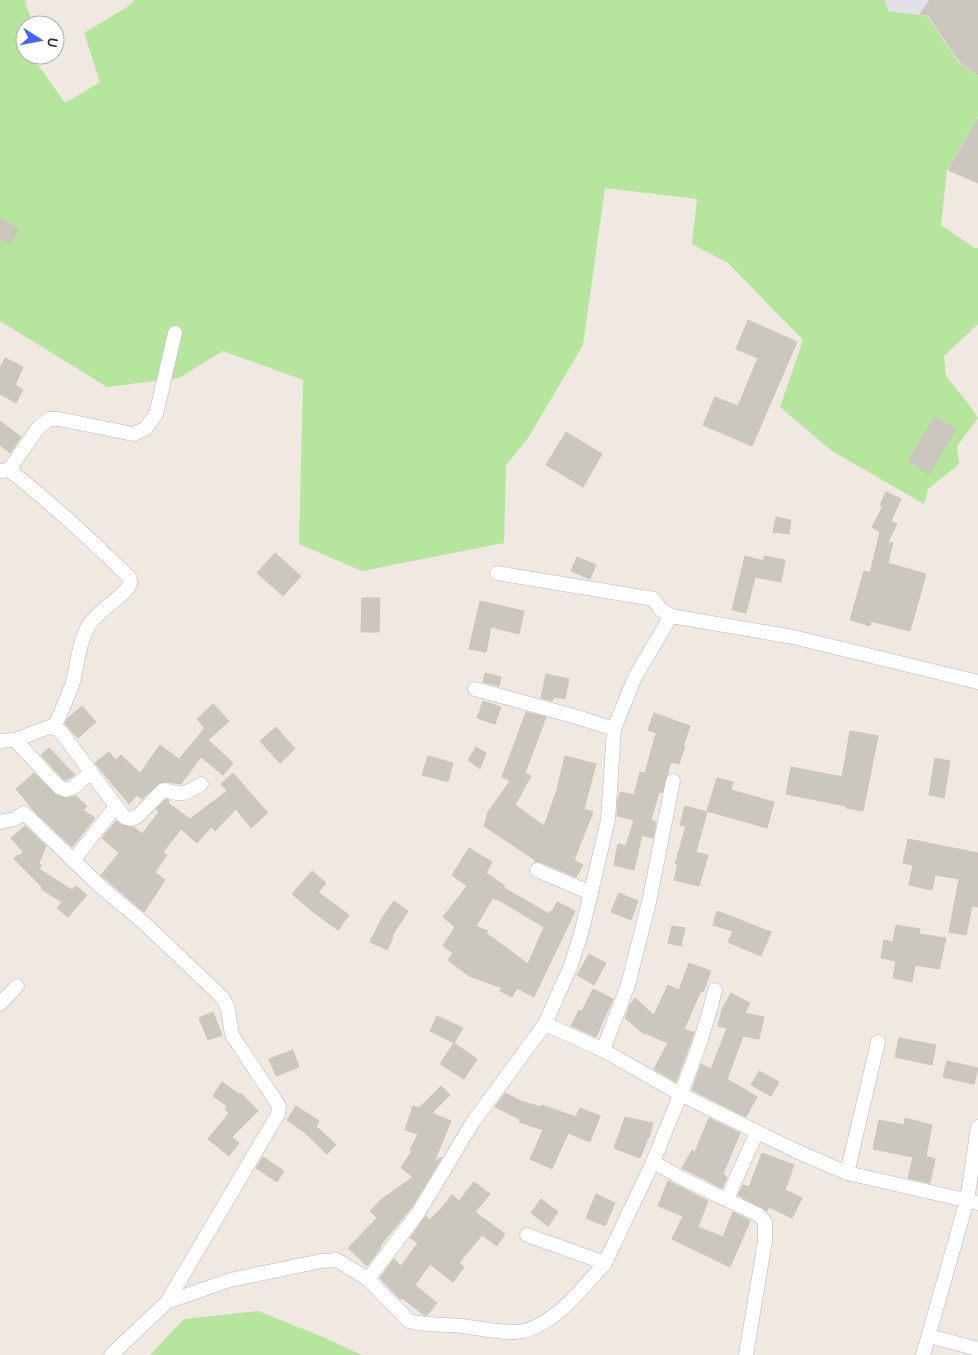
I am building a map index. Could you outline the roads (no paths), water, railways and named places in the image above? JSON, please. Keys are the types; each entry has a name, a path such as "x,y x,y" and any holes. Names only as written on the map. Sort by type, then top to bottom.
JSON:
{"street":[{"path":"54,728 71,686 82,638 89,624 99,612 127,589 130,582 129,576 35,490 4,471 38,428 49,419 59,419 134,434 144,429 156,414 175,333"},
{"path":"497,573 654,599 660,609 671,616 793,636 978,682"},
{"path":"368,1280 418,1212 473,1122 546,1024 571,965 591,893 608,820 614,729 634,677 671,616"},
{"path":"475,689 614,729"},
{"path":"0,741 15,740 49,727 54,728 62,733 124,817 131,819 135,819 162,791 184,794 201,784"},
{"path":"15,740 58,787 66,790 74,787 91,772"},
{"path":"603,1050 628,985 650,902 673,781"},
{"path":"74,861 116,806"},
{"path":"0,822 14,820 24,813 100,887 144,923 223,998 228,1010 232,1036 279,1106 278,1114 167,1302 111,1355"},
{"path":"537,870 591,893"},
{"path":"0,1004 17,986"},
{"path":"167,1302 230,1280 321,1261 338,1260 368,1280 408,1320 417,1323 515,1332 532,1328 554,1315 570,1302 605,1263 653,1162 708,1019 715,990"},
{"path":"546,1024 603,1050 680,1094 794,1150 847,1173 973,1201"},
{"path":"847,1173 878,1042"},
{"path":"923,1355 973,1201 978,1127"},
{"path":"727,1199 757,1132"},
{"path":"653,1162 687,1181 759,1215 765,1222 765,1240 746,1355"},
{"path":"528,1235 605,1263"},
{"path":"929,1336 978,1349"}]}
